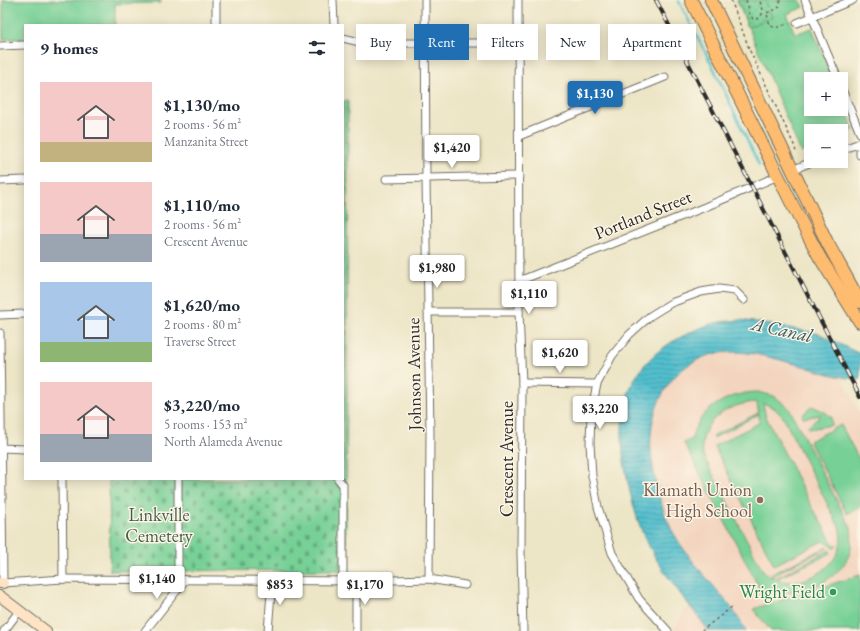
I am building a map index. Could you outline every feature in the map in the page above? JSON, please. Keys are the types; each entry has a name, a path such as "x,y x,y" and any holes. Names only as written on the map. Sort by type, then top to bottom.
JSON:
{"main road":[{"path":"691,0 819,256 860,322"},
{"path":"710,0 827,242 860,302"},
{"path":"778,176 783,175 786,177 801,206 827,242"},
{"path":"0,596 46,631"}],"street":[{"path":"216,0 216,24"},
{"path":"333,0 334,24"},
{"name":"Johnson Avenue","path":"425,0 426,24"},
{"name":"Crescent Avenue","path":"518,0 518,24"},
{"path":"805,0 835,72"},
{"path":"797,22 853,0"},
{"path":"344,38 364,43 414,43"},
{"path":"0,46 24,45"},
{"name":"Johnson Avenue","path":"426,60 426,179 430,433 429,579"},
{"name":"Crescent Avenue","path":"518,60 519,312 522,383 521,553 523,631"},
{"path":"519,136 665,77"},
{"path":"848,104 860,133"},
{"path":"848,147 860,143 860,155"},
{"path":"792,170 804,165"},
{"path":"386,179 519,176"},
{"name":"Portland Street","path":"519,281 705,207 778,176"},
{"path":"0,181 24,180"},
{"path":"668,631 639,599 612,553 598,507 592,476 590,443 591,413 597,384 612,356 629,335 650,316 671,303 701,292 719,289 735,291 744,300"},
{"path":"428,312 519,312"},
{"path":"0,315 24,314"},
{"path":"0,332 2,583 63,580 356,581 429,579 465,585"},
{"path":"522,383 597,384"},
{"path":"1,448 24,448"},
{"path":"62,480 63,580"},
{"path":"145,631 181,580 178,480"},
{"path":"341,482 343,581"},
{"path":"268,631 272,580"},
{"path":"356,581 356,631"},
{"path":"4,631 20,610"}],"path":[{"path":"731,0 750,51 795,147 796,156"},
{"path":"746,0 749,13 753,19 760,18 763,12 763,8 759,0"},
{"path":"763,12 766,13 777,9 780,6 780,0"},
{"path":"766,13 771,26 774,27 797,22"},
{"path":"701,631 732,607"}],"shaded area":[{"name":"Klamath Union High School","path":"727,352 753,353 771,357 843,378 860,414 860,631 747,631 733,611 691,559 669,525 658,489 651,453 651,435 657,408 661,397 668,386 683,368 697,360"},
{"path":"689,604 709,631 673,631"}],"green space":[{"path":"3,0 160,0 161,3 115,4 115,24 24,24 24,39 3,39"},
{"path":"737,0 800,0 804,7 787,14 795,34 812,28 830,72 804,72 804,116 848,115 854,130 848,133 848,124 804,124 804,152 801,153"},
{"path":"737,0 765,0 772,17 748,27"},
{"name":"Linkville Cemetery","path":"344,101 348,101 346,570 110,571 109,480 344,480"},
{"path":"758,392 774,396 789,408 851,528 851,549 848,558 843,565 829,578 804,590 786,592 771,590 763,595 684,443 692,439 695,428 700,419 716,404 737,395","holes":["745,403 757,403 759,423 714,446 774,565 823,541 832,546 834,549 837,546 833,544 810,503 766,419 763,403 774,408 783,417 839,527 841,542 837,555 828,566 803,580 789,582 775,579 763,571 703,455 702,443 705,433 709,424 716,417 735,406"]},
{"path":"812,406 825,412 831,417 832,425 809,429 808,427 821,415 803,418 802,415"},
{"path":"758,413 759,414 714,438 713,436"},
{"path":"841,425 860,461 860,508 847,514 809,441"},
{"path":"827,547 781,571 772,577 771,574"},
{"path":"829,550 831,553 776,579 776,578"},
{"name":"Wright Field","path":"860,575 860,631 771,631 753,609"}],"water":[{"name":"A Canal","path":"741,320 820,334 860,354 860,380 832,375 764,356 728,352 709,355 693,362 679,372 668,385 660,400 654,417 651,434 653,468 664,512 677,539 695,564 733,610 746,631 709,631 665,572 649,547 643,534 629,489 623,452 622,431 628,394 636,377 647,362 662,349 697,329 724,321"}],"waterway":[{"path":"678,0 713,67 759,165"}],"railway":[{"path":"656,0 860,397"}],"place":[{"name":"Klamath Union High School","path":"760,500"},
{"name":"Wright Field","path":"833,592"}]}
